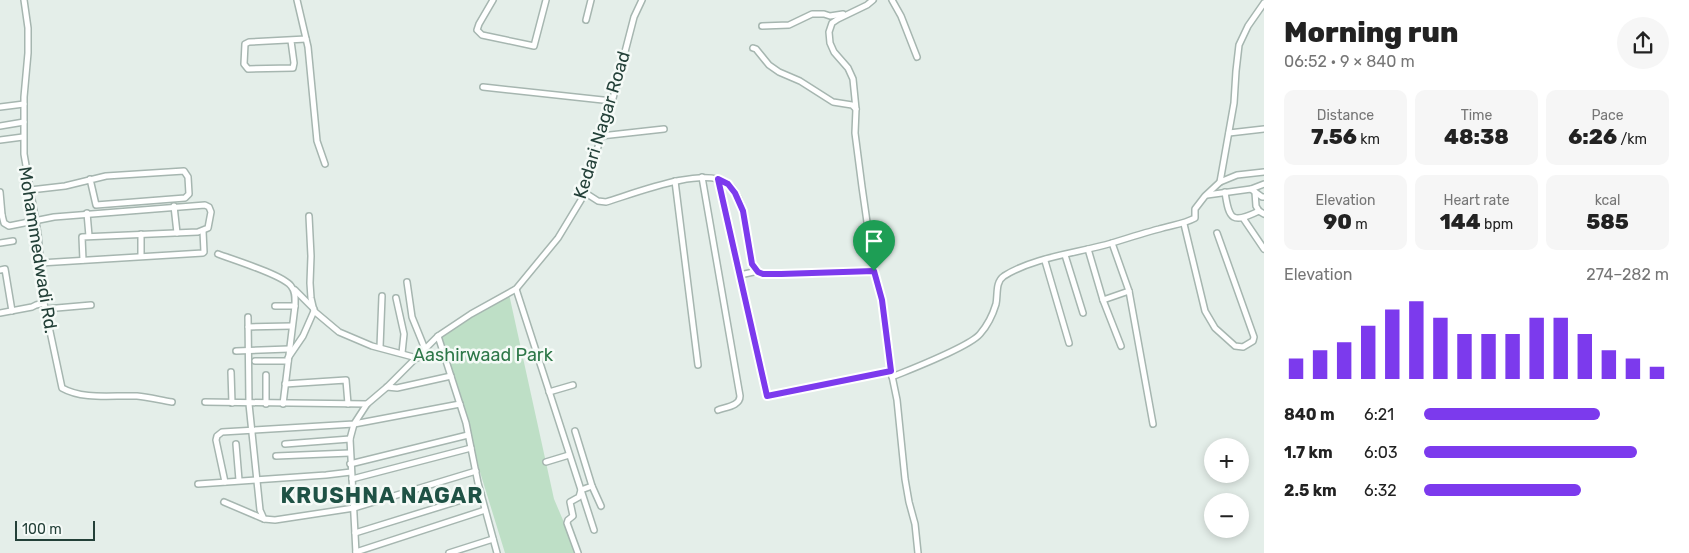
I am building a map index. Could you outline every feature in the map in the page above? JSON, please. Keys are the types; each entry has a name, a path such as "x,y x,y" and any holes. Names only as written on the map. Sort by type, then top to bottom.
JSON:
{"street":[{"name":"Mohammedwadi Rd.","path":"24,0 28,28 24,104 26,170 36,220 45,306 62,388 81,394 139,396 172,402"},
{"path":"297,0 306,39 318,141 325,164"},
{"path":"493,0 477,30 482,36 534,46 546,0"},
{"path":"586,20 591,0"},
{"name":"Kedari Nagar Road","path":"358,552 350,464 350,439 354,424 367,404 387,387 438,336 516,289 558,238 584,192 612,101 634,17 642,0"},
{"path":"873,0 832,23 830,43 834,52 848,68 853,79 856,109 855,133 874,271 882,300 897,400 905,479 915,524 918,553"},
{"path":"892,0 901,16 918,57"},
{"path":"1220,182 1234,103 1239,45 1248,26 1264,3"},
{"path":"762,26 789,25 812,14 830,16 849,14"},
{"path":"291,40 293,68 246,67 244,50 245,44 249,42 306,39"},
{"path":"753,48 769,65 779,72 833,102 852,105 856,109"},
{"path":"483,87 612,101"},
{"path":"0,108 24,104"},
{"path":"0,126 24,122"},
{"path":"601,136 664,129"},
{"path":"1229,132 1264,129"},
{"path":"0,140 24,138"},
{"path":"30,190 64,186 90,179 106,176 184,171 188,177 189,194 185,198 96,205 90,179"},
{"path":"718,179 767,396 892,374 950,351 979,336 996,304 997,286 1001,278 1015,270 1045,260 1170,226 1184,224 1196,218 1195,209 1220,182 1237,176 1264,172"},
{"path":"584,192 598,201 606,202 675,182 702,177 718,179 728,184 735,193 743,211 752,264 758,272"},
{"path":"702,177 740,396 738,403 718,410"},
{"path":"675,182 698,365"},
{"path":"1206,195 1253,191 1264,184"},
{"path":"1224,192 1229,214 1233,218 1243,218 1261,212 1256,206 1253,191"},
{"path":"1253,191 1264,197"},
{"path":"0,192 1,214 4,223 9,226 87,213 174,206 205,205 209,207 211,212 208,228 203,231 89,236 81,238 83,260"},
{"path":"174,206 177,233"},
{"path":"87,213 89,236"},
{"path":"288,360 304,336 314,310 310,283 309,216"},
{"path":"1243,218 1264,249"},
{"path":"1184,224 1205,311 1215,328 1235,346 1243,347 1253,341 1254,338 1217,233"},
{"path":"40,264 203,253 203,231"},
{"path":"141,234 141,256"},
{"path":"0,243 13,241"},
{"path":"1112,243 1129,291 1153,424"},
{"path":"1088,249 1103,300 1121,346"},
{"path":"218,254 283,279 339,332 357,340 417,358"},
{"path":"1065,255 1084,313"},
{"path":"1045,260 1069,343"},
{"path":"0,270 5,269 12,311"},
{"path":"740,275 758,272 763,274 781,274 874,271"},
{"path":"407,282 412,316 426,349"},
{"path":"283,404 295,306 293,289"},
{"path":"516,289 594,530"},
{"path":"1103,300 1129,291"},
{"path":"380,347 382,296"},
{"path":"396,298 404,334 402,353"},
{"path":"0,313 36,305 91,305"},
{"path":"275,306 295,306"},
{"path":"248,317 251,431 260,510 264,519"},
{"path":"248,327 292,326"},
{"path":"438,336 460,404 497,553"},
{"path":"236,351 289,348"},
{"path":"255,361 288,360"},
{"path":"232,372 232,403"},
{"path":"266,375 266,404"},
{"path":"387,387 397,388 451,376"},
{"path":"285,384 346,380 348,404"},
{"path":"549,392 573,385"},
{"path":"205,402 367,404"},
{"path":"225,482 217,436 222,432 354,424 460,404"},
{"path":"575,431 592,486 601,506"},
{"path":"350,464 468,435"},
{"path":"284,444 350,439"},
{"path":"236,444 239,480"},
{"path":"198,484 326,475 352,476 471,448"},
{"path":"276,456 350,453"},
{"path":"546,462 569,455"},
{"path":"224,502 264,519 275,520 354,508 476,471"},
{"path":"581,490 592,486"},
{"path":"578,553 567,523 573,516 570,502 579,497 581,490"},
{"path":"306,498 353,493"},
{"path":"355,533 481,494"},
{"path":"358,552 485,510"},
{"path":"449,553 492,539"}],"green space":[{"name":"Aashirwaad Park","path":"509,294 554,499 577,553 505,553 438,336"}],"district":[{"name":"KRUSHNA NAGAR","path":"382,495"}],"route":[{"path":"718,179 728,184 735,193 743,211 752,264 758,272 763,274 781,274 874,271 882,300 891,371 767,396 718,179"}]}
